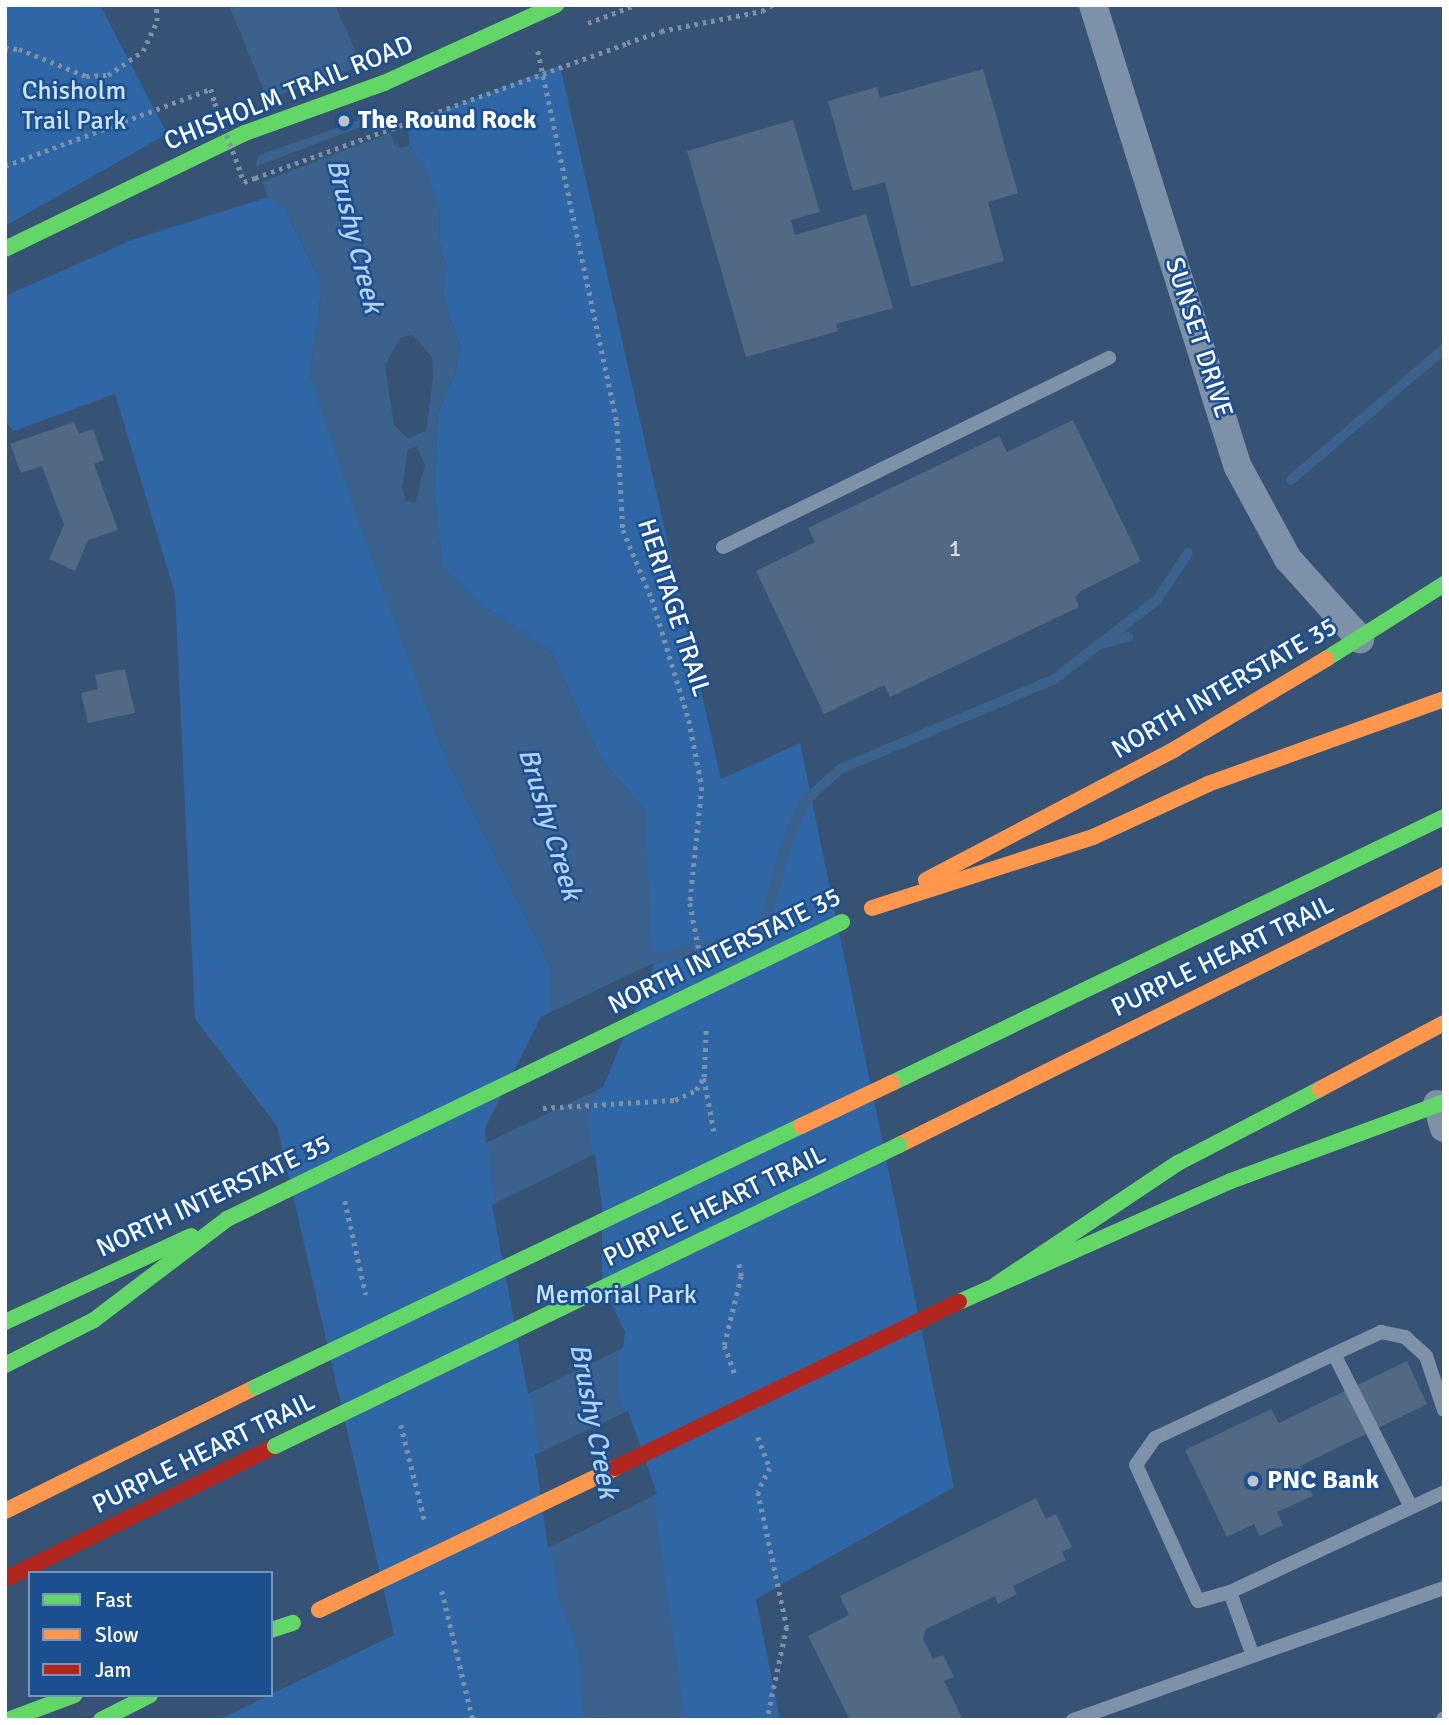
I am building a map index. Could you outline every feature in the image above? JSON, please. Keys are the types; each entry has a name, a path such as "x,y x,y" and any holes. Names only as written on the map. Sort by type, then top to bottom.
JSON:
{"main road":[{"name":"CHISHOLM TRAIL ROAD","path":"5,250 245,133 384,83 556,5"},
{"name":"NORTH INTERSTATE 35","path":"5,1322 228,1219 872,908 1175,749 1360,639 1444,584"},
{"path":"872,908 1093,837 1208,784 1444,699"},
{"name":"PURPLE HEART TRAIL","path":"5,1511 256,1387 1444,817"},
{"name":"PURPLE HEART TRAIL","path":"5,1579 899,1145 1444,875"},
{"path":"997,1284 1178,1163 1444,1023"},
{"path":"273,1631 997,1284 1231,1181 1441,1111"},
{"path":"5,1365 94,1320 228,1219"},
{"path":"8,1720 70,1697"},
{"path":"101,1720 146,1697"}],"street":[{"name":"SUNSET DRIVE","path":"1093,5 1238,467 1287,559 1360,639"}],"lane":[{"path":"723,547 1109,358"},
{"path":"1444,1410 1426,1356 1405,1337 1381,1332 1155,1438 1136,1465 1198,1601 1230,1592 1444,1492"},
{"path":"1334,1354 1411,1507"},
{"path":"1073,1720 1444,1588"},
{"path":"1230,1592 1253,1656"}],"path":[{"path":"5,48 19,49 86,76 108,75 143,51 157,21 156,5"},
{"path":"5,166 211,89 244,183 661,31 762,11 772,5"},
{"name":"HERITAGE TRAIL","path":"538,49 617,422 623,530 656,613 689,720 702,787 690,903 702,961"},
{"path":"537,1108 675,1100 696,1090 704,1077 705,1014"}],"green space":[{"name":"Chisholm Trail Park","path":"5,5 100,5 167,134 5,226"},
{"name":"Memorial Park","path":"560,65 721,779 800,743 954,1487 756,1599 780,1720 218,1720 266,1697 273,1697 273,1693 394,1635 277,1126 195,1019 175,594 115,394 14,431 5,422 5,296 132,240 268,197 284,207 322,285 310,376 442,750 551,968 550,1008 645,810 603,762 551,651 476,601 442,565 434,491 438,412 455,374 460,348 442,291 447,269 439,241 440,211 424,165 409,145 408,124"}],"water":[{"name":"Brushy Creek","path":"229,5 335,5 399,148 409,145 424,165 440,211 439,241 447,269 442,291 460,348 455,374 438,412 434,491 442,565 476,601 551,651 603,762 645,810 652,962 587,1116 599,1207 599,1284 622,1333 617,1367 619,1397 653,1494 685,1720 582,1720 579,1653 558,1596 531,1389 491,1179 488,1130 549,1009 551,968 442,750 366,543 310,376 322,285 284,207 268,197 256,166 267,98","holes":["413,335 432,357 433,379 426,431 408,438 394,425 385,365 401,337","417,447 425,465 415,503 406,501 402,487 408,449"]}],"pier":[{"path":"363,65 387,110 253,157 263,101"},
{"path":"390,116 400,142 395,145 390,133 259,183 252,168"},
{"path":"655,962 603,1087 486,1143 485,1128 541,1017"},
{"path":"595,1154 602,1207 602,1284 625,1332 623,1348 528,1394 492,1205"},
{"path":"628,1411 657,1494 548,1548 535,1455"}],"building":[{"path":"983,69 1018,193 988,202 1004,261 911,287 885,182 853,191 828,101 877,87 880,98"},
{"path":"793,120 820,212 791,220 795,235 866,214 893,308 836,324 838,331 746,357 687,151"},
{"path":"1073,420 1141,561 1081,591 1075,597 1079,607 890,697 884,685 824,714 756,571 815,542 808,528 999,436 1007,452"},
{"path":"74,422 79,434 93,429 104,460 94,464 118,530 88,540 75,571 49,559 64,525 42,466 21,473 10,444"},
{"path":"125,669 135,713 88,723 81,693 98,689 95,675"},
{"path":"1407,1361 1427,1404 1300,1466 1313,1496 1277,1512 1283,1525 1260,1536 1254,1524 1227,1537 1185,1450 1271,1409 1279,1423"},
{"path":"1036,1498 1046,1519 1056,1514 1072,1547 1062,1552 1066,1560 1013,1586 1017,1594 998,1604 995,1596 926,1629 923,1639 933,1659 943,1655 954,1677 944,1681 963,1720 850,1720 808,1636 849,1615 840,1596"}],"waterway":[{"path":"1291,480 1444,349"},
{"path":"707,946 763,930 786,844 804,802 840,769 1053,680 1157,600 1188,553"},
{"path":"1105,643 1128,637"},
{"path":"639,962 693,950"}],"traffic: fast":[{"path":"5,249 245,133 384,83 556,5"},
{"path":"1326,659 1444,584"},
{"path":"892,1083 1444,817"},
{"path":"227,1219 842,922"},
{"path":"997,1284 1178,1163 1320,1089"},
{"path":"959,1302 1231,1181 1444,1102"},
{"path":"256,1387 801,1126"},
{"path":"275,1446 899,1145"},
{"path":"5,1365 94,1320 227,1219"},
{"path":"5,1322 191,1236"},
{"path":"273,1629 293,1623"},
{"path":"8,1720 69,1697"},
{"path":"101,1720 146,1697"}],"traffic: slow":[{"path":"926,880 1175,749 1326,659"},
{"path":"872,908 1093,837 1208,784 1444,699"},
{"path":"899,1145 1444,875"},
{"path":"1320,1089 1444,1023"},
{"path":"801,1126 892,1083"},
{"path":"5,1511 256,1387"},
{"path":"319,1610 615,1468"}],"traffic: jam":[{"path":"615,1468 959,1302"},
{"path":"5,1579 275,1446"}],"place":[{"name":"The Round Rock","path":"344,121"},
{"name":"PNC Bank","path":"1253,1481"}]}
